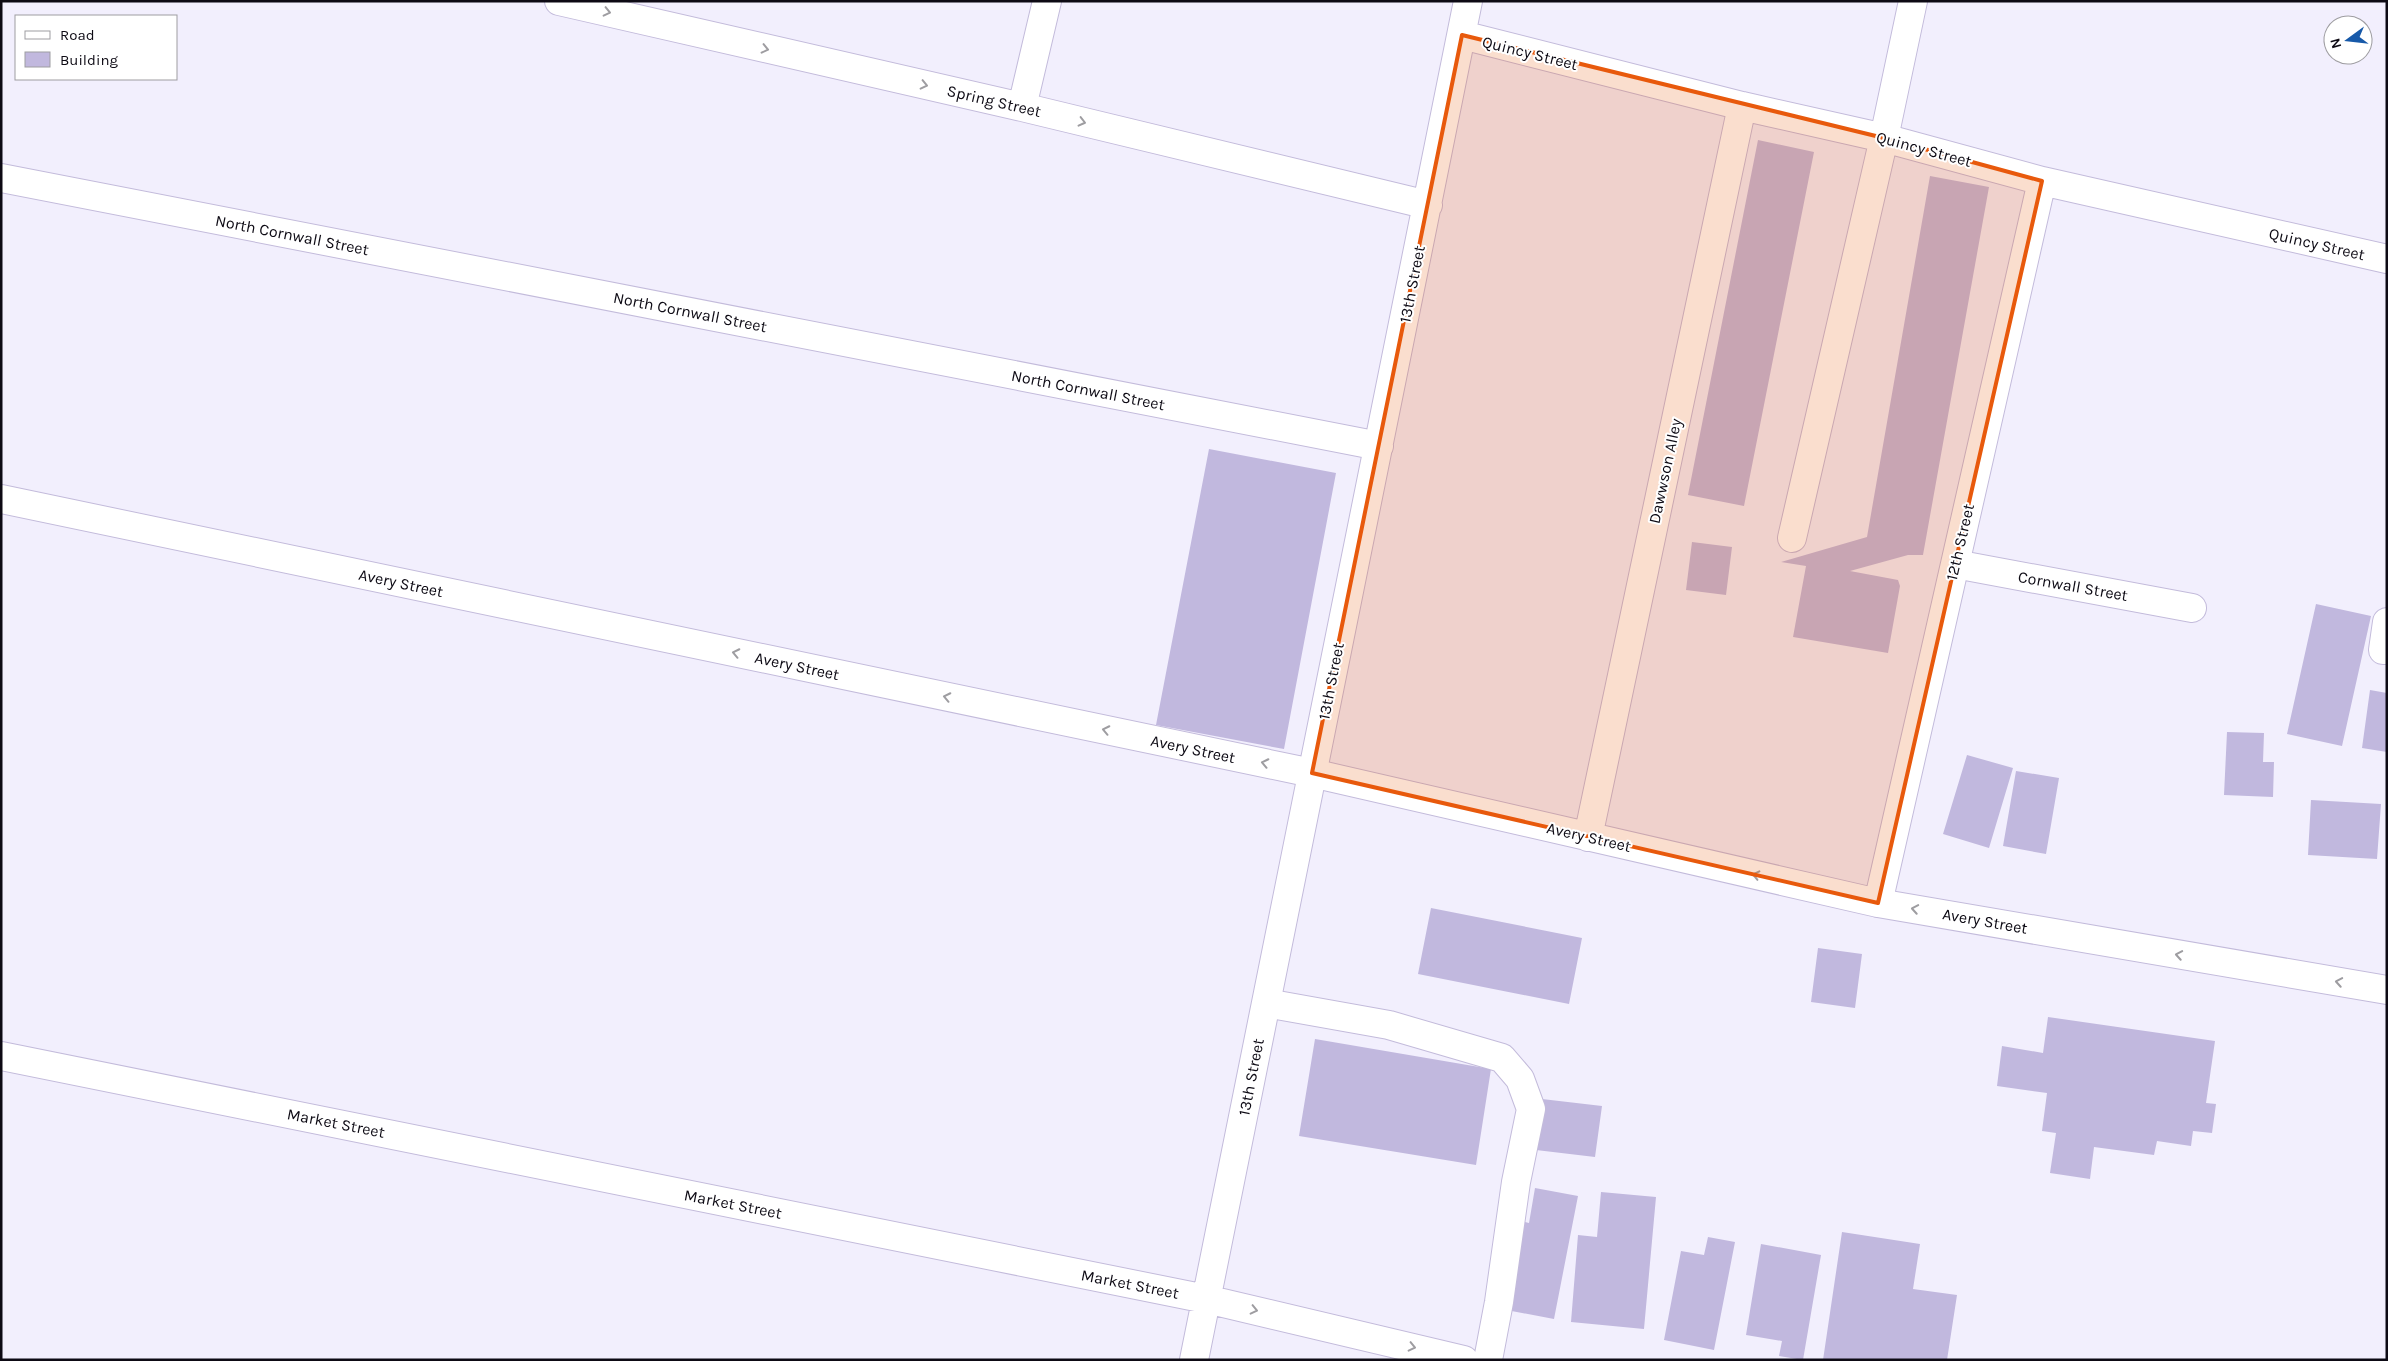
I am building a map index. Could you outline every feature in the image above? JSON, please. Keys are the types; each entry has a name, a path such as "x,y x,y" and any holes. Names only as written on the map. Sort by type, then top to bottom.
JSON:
{"street":[{"name":"Spring Street","path":"560,1 1022,107 1428,205"},
{"path":"1022,107 1047,1"},
{"name":"13th Street","path":"1194,1360 1468,1"},
{"path":"1792,538 1884,138 1913,1"},
{"name":"Quincy Street","path":"1462,35 1742,106 1884,138 2042,181 2387,259"},
{"name":"Dawwson Alley","path":"1588,837 1742,106"},
{"name":"North Cornwall Street","path":"1,178 1379,446"},
{"name":"12th Street","path":"1878,903 2042,181"},
{"name":"Avery Street","path":"1,499 1312,774 1878,903 2387,990"},
{"name":"Cornwall Street","path":"1955,564 2192,608"},
{"path":"2387,622 2383,650 2387,650"},
{"path":"1266,1003 1389,1025 1502,1058 1520,1079 1531,1109 1516,1182 1499,1302 1488,1360"},
{"name":"Market Street","path":"1,1056 1206,1299 1464,1360"}],"highlighted area":[{"path":"1462,35 1884,138 2042,181 1878,903 1312,773"}],"building":[{"path":"1758,140 1814,152 1744,506 1688,495"},
{"path":"1930,176 1989,187 1923,555 1908,555 1850,571 1898,580 1900,586 1888,653 1793,637 1806,566 1781,562 1867,537"},
{"path":"1209,449 1336,473 1284,749 1156,725"},
{"path":"1692,542 1732,547 1726,595 1686,590"},
{"path":"2316,604 2371,616 2342,746 2287,734"},
{"path":"2370,690 2387,693 2387,752 2362,748"},
{"path":"2227,732 2264,733 2263,762 2274,762 2273,797 2224,795"},
{"path":"1967,755 2013,768 1989,848 1943,834"},
{"path":"2016,771 2059,778 2046,854 2003,846"},
{"path":"2311,800 2381,804 2377,859 2308,855"},
{"path":"1431,908 1582,938 1569,1004 1418,974"},
{"path":"1818,948 1862,954 1855,1008 1811,1002"},
{"path":"2048,1017 2215,1041 2206,1103 2216,1104 2212,1133 2193,1131 2191,1146 2157,1141 2154,1155 2094,1147 2090,1179 2050,1173 2056,1133 2042,1131 2047,1093 1997,1086 2002,1046 2043,1053"},
{"path":"1315,1039 1491,1069 1476,1165 1299,1136"},
{"path":"1542,1099 1602,1106 1595,1157 1536,1150"},
{"path":"1535,1188 1578,1196 1554,1319 1501,1309 1518,1220 1529,1223"},
{"path":"1601,1192 1656,1197 1644,1329 1571,1322 1578,1235 1597,1237"},
{"path":"1842,1232 1920,1244 1913,1289 1957,1295 1947,1360 1823,1360"},
{"path":"1708,1237 1735,1242 1714,1350 1664,1340 1681,1251 1704,1255"},
{"path":"1761,1244 1821,1255 1803,1360 1779,1356 1782,1341 1746,1335"}]}
